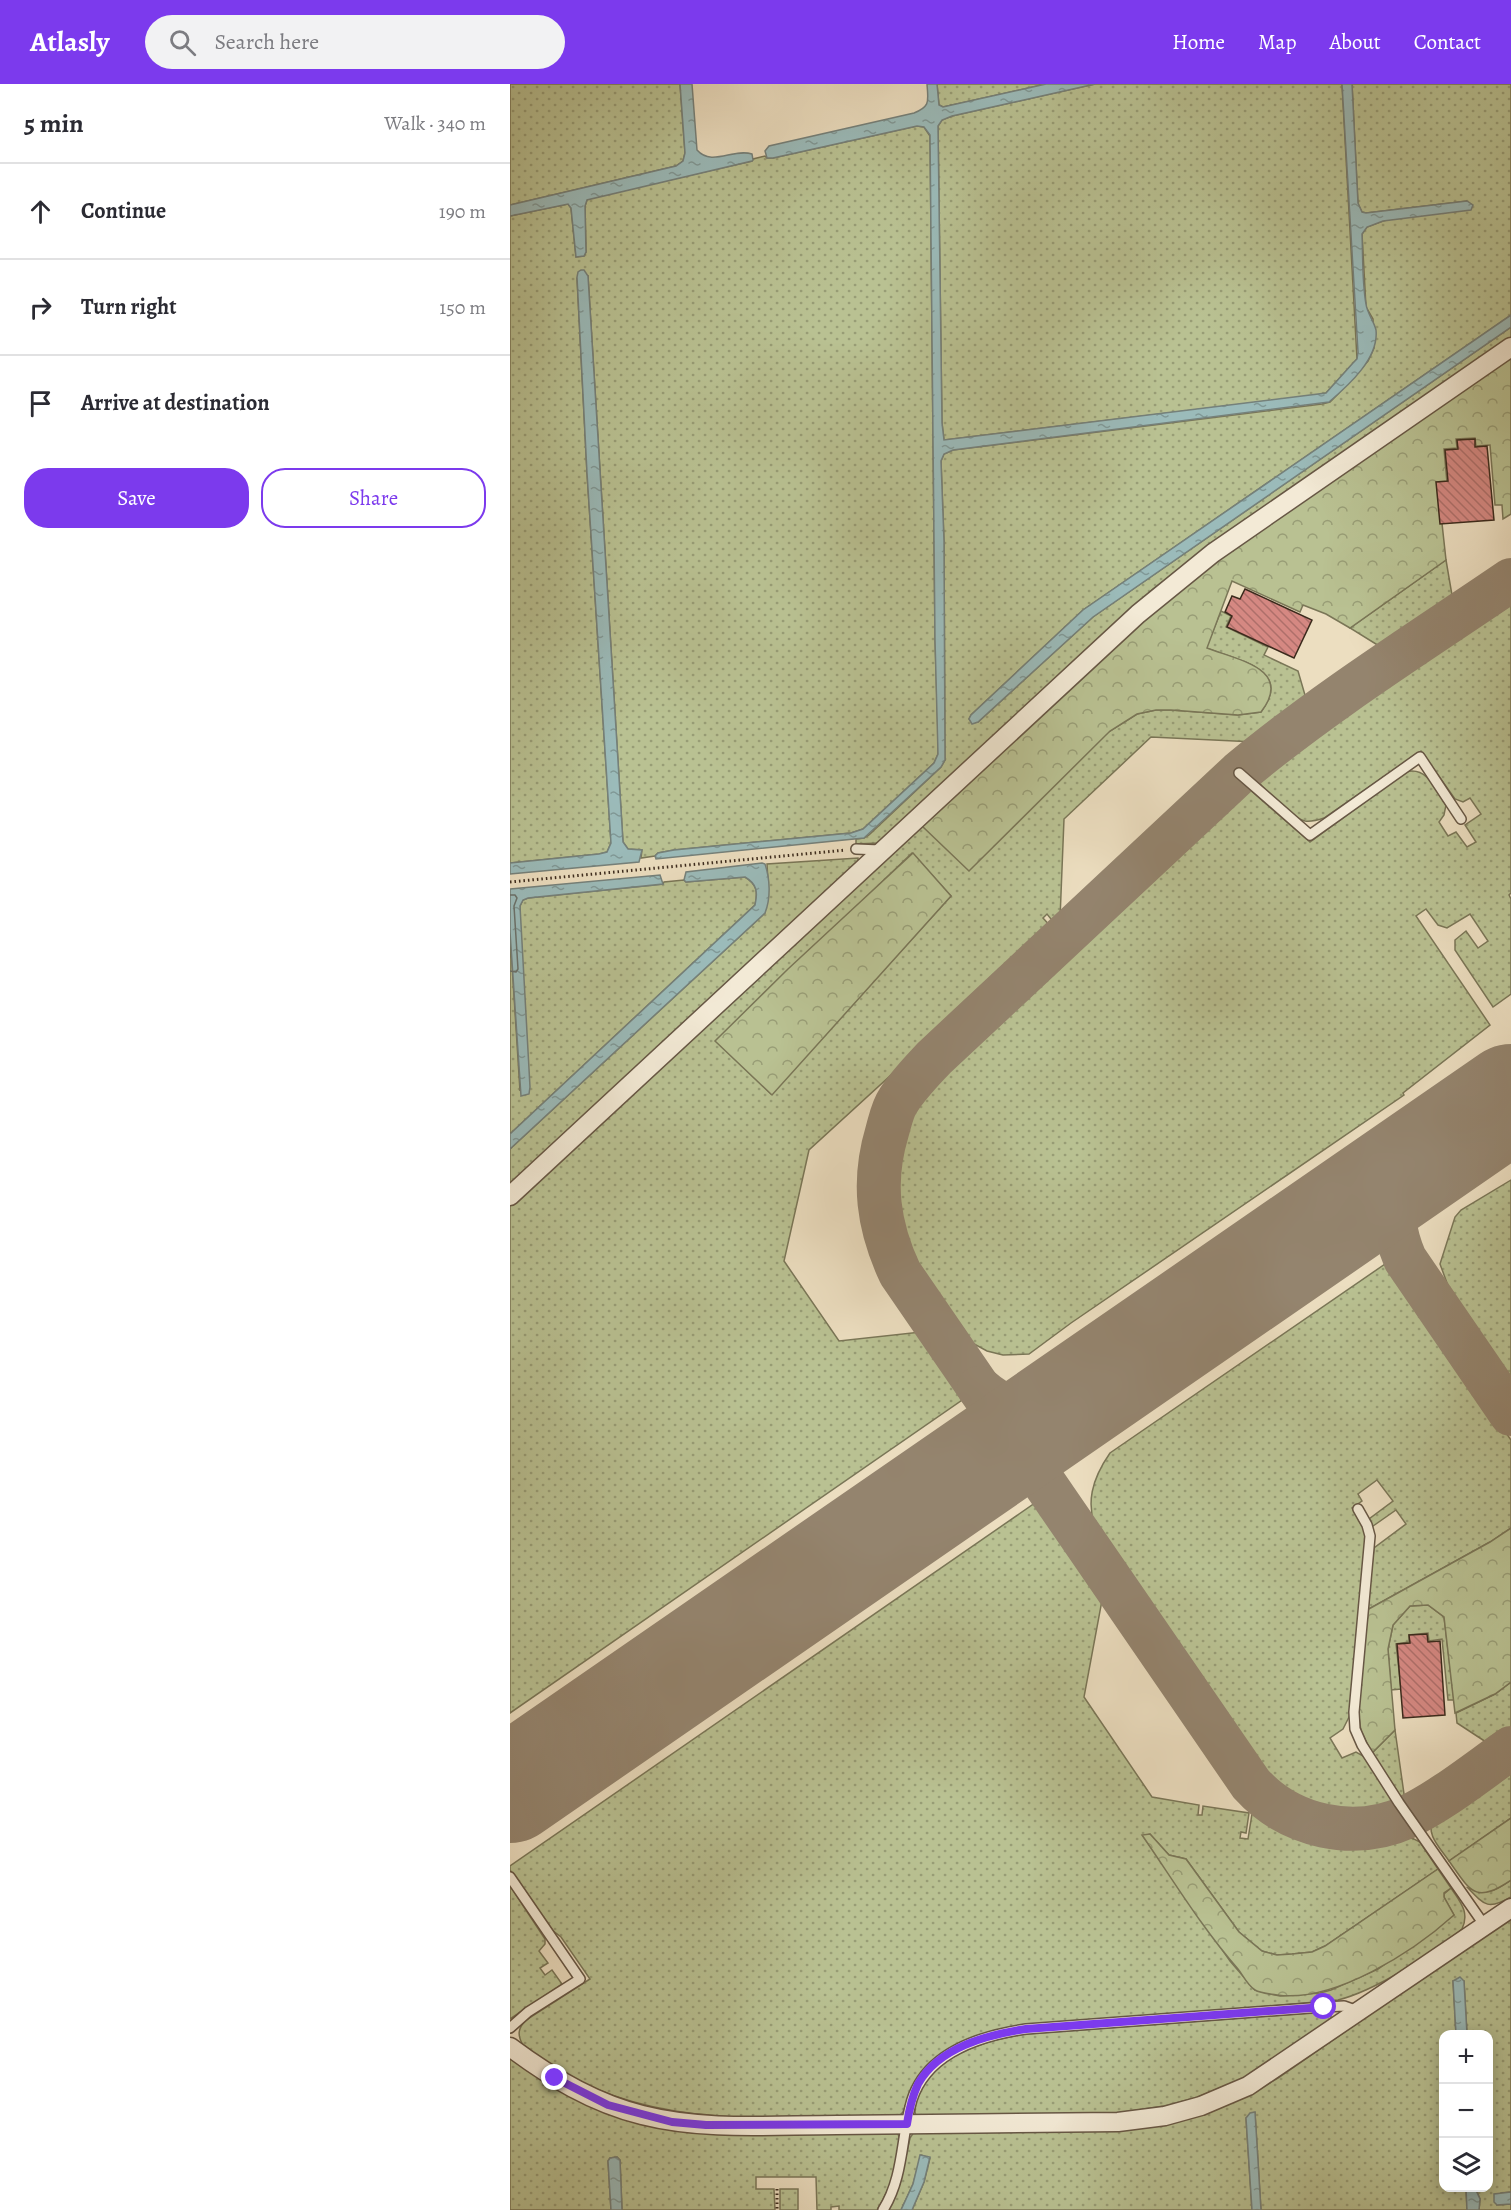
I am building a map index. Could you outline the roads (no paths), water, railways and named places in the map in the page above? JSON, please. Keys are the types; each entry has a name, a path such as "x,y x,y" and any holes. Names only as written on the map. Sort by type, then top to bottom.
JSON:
{"street":[{"path":"510,1196 1138,614 1205,560 1511,347"},
{"path":"510,2047 555,2078 608,2105 672,2122 706,2125 1118,2122 1166,2116 1201,2106 1248,2086 1511,1908"}],"lane":[{"path":"1239,773 1310,835 1420,757 1461,819"},
{"path":"856,849 884,850"},
{"path":"1358,1509 1370,1536 1355,1702 1355,1729 1362,1745 1399,1803 1485,1926"},
{"path":"510,1877 580,1979 528,2012 510,2028"},
{"path":"883,2210 895,2185 901,2164 914,2093 927,2072 958,2048 978,2039 1026,2029 1324,2007 1344,2006 1360,2012"}],"water":[{"path":"680,84 692,84 697,150 709,157 738,153 752,154 752,161 587,200 584,256 576,257 571,208 568,204 510,216 510,205 676,166 683,161 685,153"},
{"path":"927,84 937,84 939,105 943,107 1046,84 1095,84 952,116 942,120 938,126 944,440 1326,393 1357,359 1358,352 1342,84 1352,84 1358,203 1362,212 1467,201 1473,205 1471,210 1383,221 1367,227 1362,234 1364,287 1367,307 1376,330 1376,340 1368,361 1345,388 1329,402 953,450 944,454 941,461 944,541 945,760 941,767 864,838 656,859 655,856 658,853 674,850 851,833 863,829 934,763 938,754 930,135 924,127 917,126 773,158 767,158 765,151 769,146 914,113 926,105"},
{"path":"581,270 584,270 588,276 623,842 628,849 642,850 639,862 510,874 510,863 599,854 607,852 611,843 587,473 577,277"},
{"path":"1511,315 1511,327 1093,617 978,722 972,724 969,719 971,715 1083,610"},
{"path":"765,864 769,882 765,913 510,1149 510,1134 755,905 756,889 745,877 686,882 684,880 686,872"},
{"path":"660,875 663,884 523,900 520,906 530,1087 529,1094 521,1096 510,932 510,889"},
{"path":"1460,1977 1464,1981 1467,2030 1456,2030 1453,1981"},
{"path":"1255,2112 1261,2210 1252,2210 1246,2118 1250,2113"},
{"path":"920,2155 930,2157 924,2182 912,2210 901,2210 913,2184"},
{"path":"617,2157 620,2160 622,2210 611,2210 608,2161 610,2158"},
{"path":"1466,2192 1477,2192 1480,2199 1479,2210 1467,2210"},
{"path":"1511,2192 1511,2204 1497,2205 1494,2202 1494,2194"}]}
